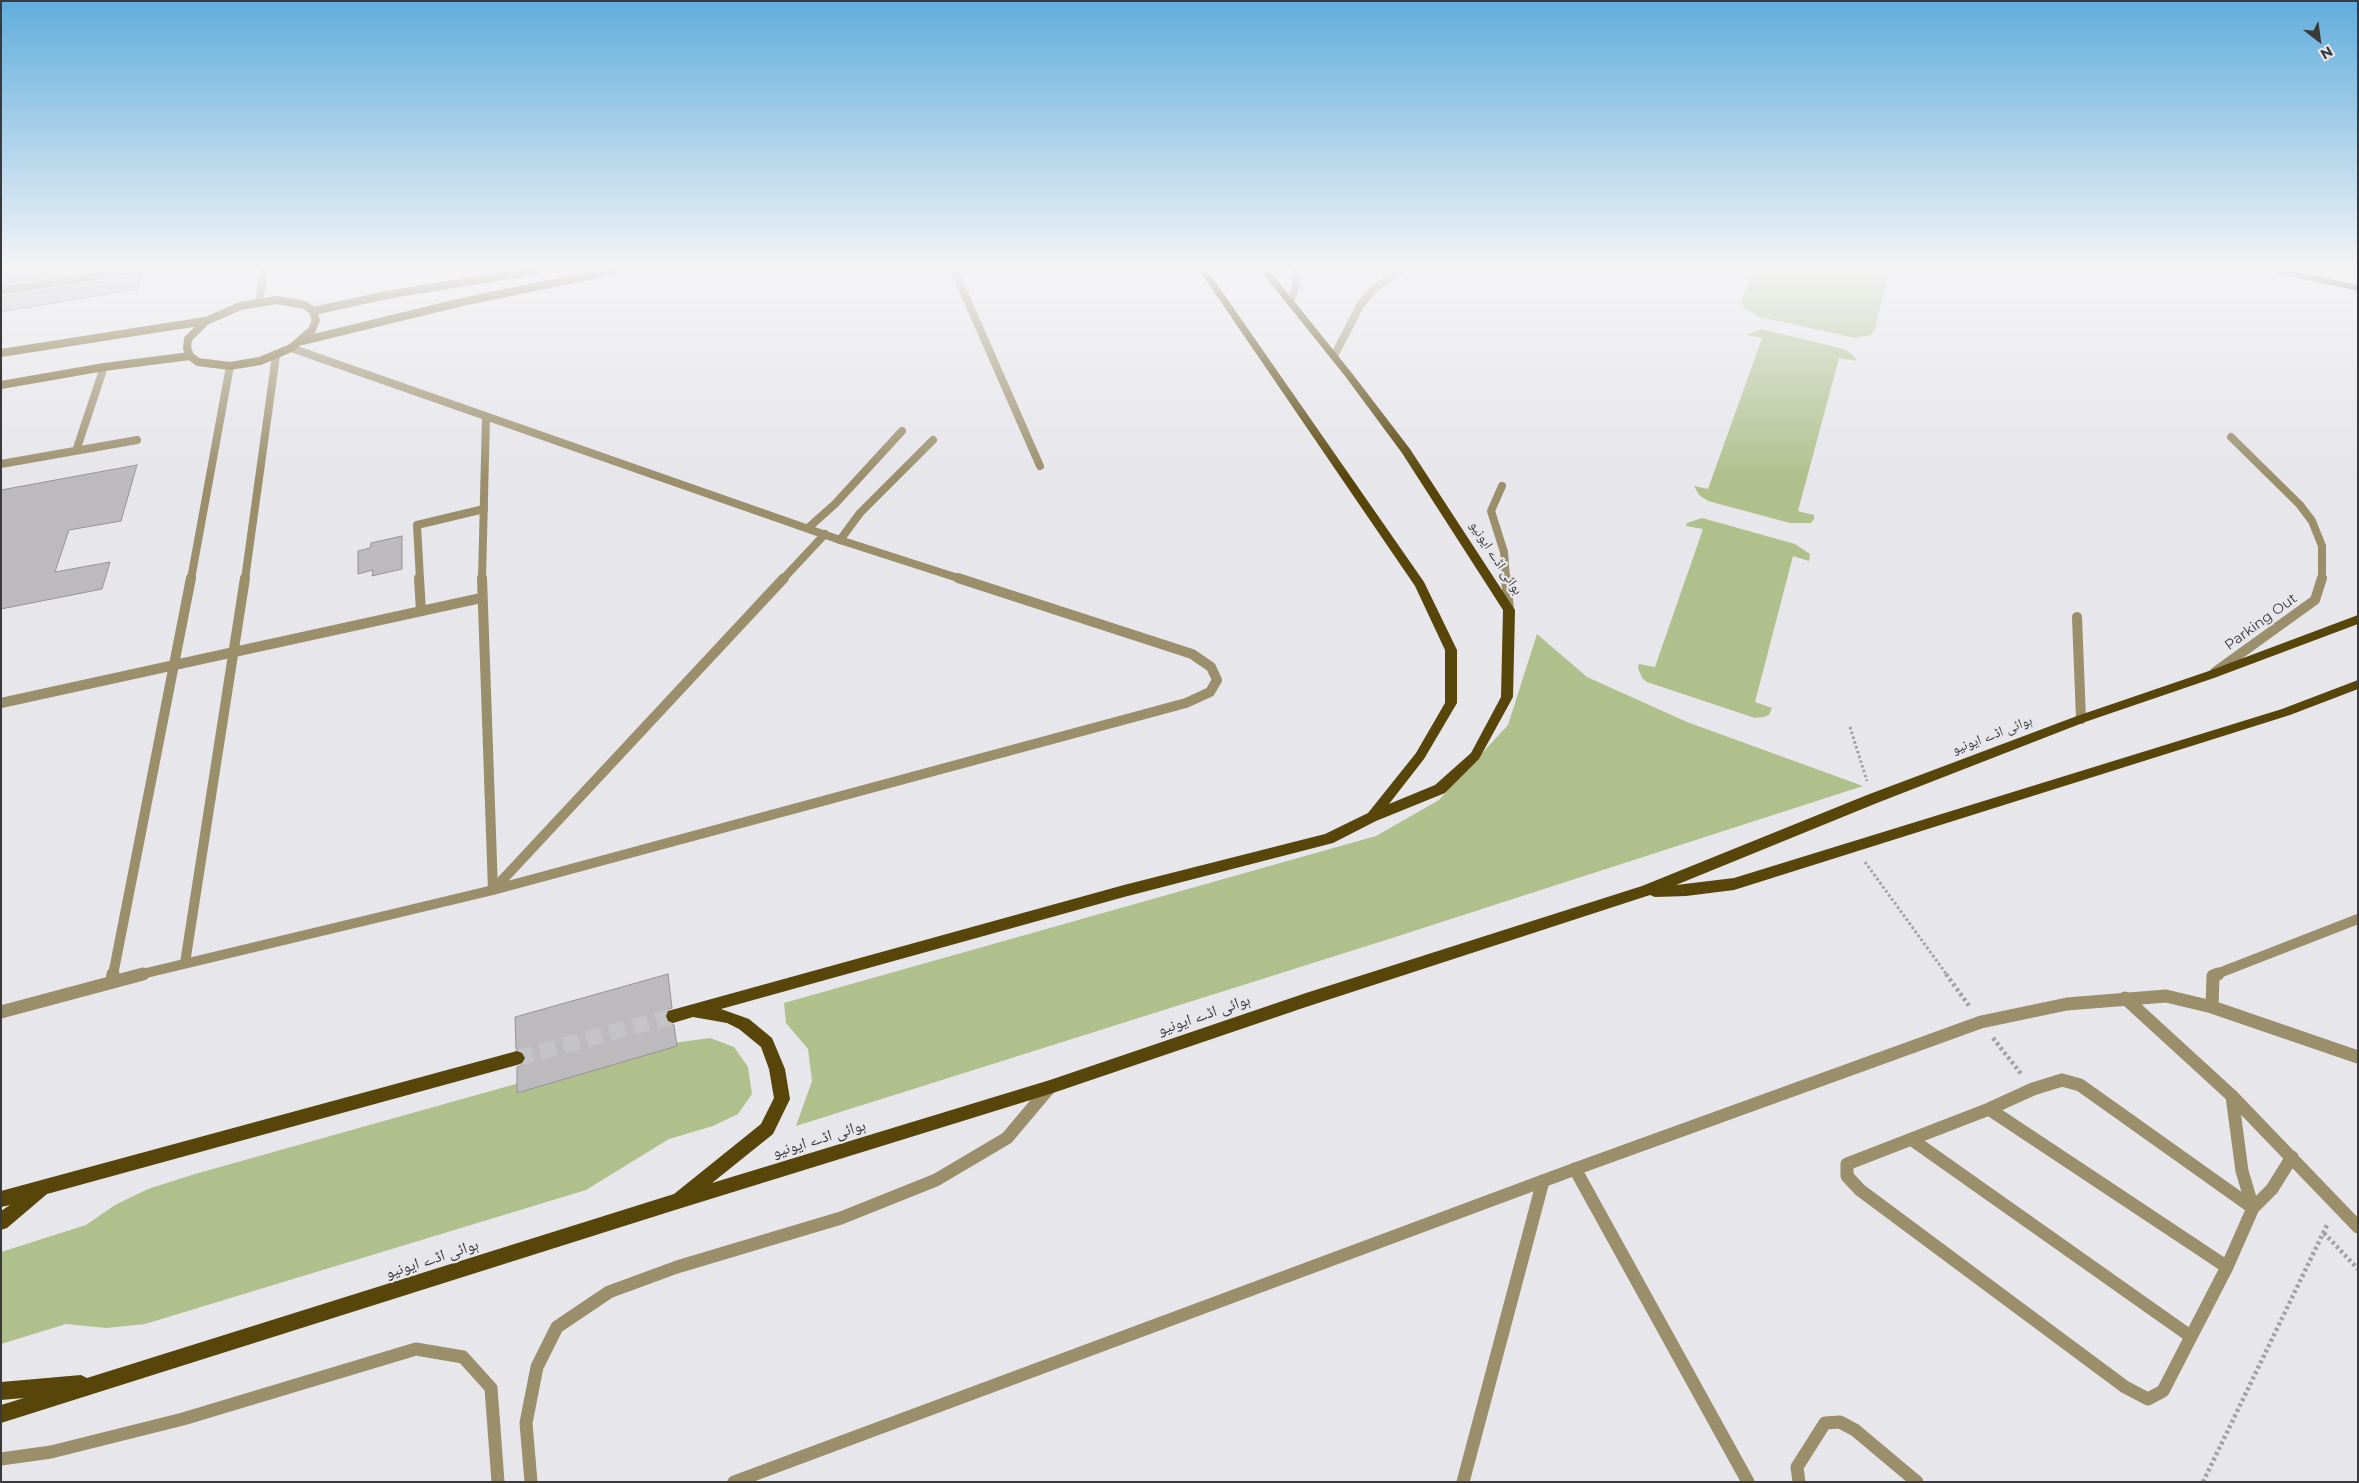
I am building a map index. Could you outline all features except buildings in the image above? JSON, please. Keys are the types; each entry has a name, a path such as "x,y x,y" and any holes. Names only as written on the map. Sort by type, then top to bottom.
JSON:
{"main road":[{"name":"ہوائی اڈے ایونیو","path":"1251,339 1420,585 1451,650 1451,703 1420,756 1371,817"},
{"name":"ہوائی اڈے ایونیو","path":"673,1016 1124,891 1328,839 1371,817 1440,789 1475,756 1507,697 1509,610 1406,451 1320,339"},
{"name":"ہوائی اڈے ایونیو","path":"1,1414 675,1202 1050,1088 1306,1000 1645,891 1872,799 2081,719 2210,676 2357,618"},
{"name":"ہوائی اڈے ایونیو","path":"1645,891 1686,890 1734,884 2286,712 2358,684"},
{"path":"675,1202 767,1129 782,1098 777,1069 767,1043 744,1024 729,1017 692,1011"},
{"path":"1,1199 517,1058"},
{"path":"1,1222 44,1187"},
{"path":"1,1391 106,1382"}],"street":[{"path":"1,353 89,339"},
{"path":"188,339 187,348 190,356 198,362 230,366 276,356 302,341 309,339"},
{"path":"984,339 1040,466"},
{"path":"1334,356 1344,339"},
{"path":"1,1012 112,981 493,890 1186,703 1210,692 1217,680 1211,666 1192,654 840,540 291,348"},
{"path":"1,386 104,367 190,356"},
{"path":"185,963 235,652 276,356"},
{"path":"112,981 175,665 230,366"},
{"path":"76,451 104,367"},
{"path":"486,417 481,598 493,890"},
{"path":"808,528 835,504 902,431"},
{"name":"Parking Out","path":"2210,676 2315,600 2322,582 2323,556 2318,534 2300,506 2231,437"},
{"path":"1,464 137,440"},
{"path":"840,540 860,513 933,440"},
{"path":"1502,486 1491,511 1504,552 1509,610"},
{"path":"421,612 417,525 484,509"},
{"path":"493,890 825,534"},
{"path":"1,704 481,598"},
{"path":"2077,617 2081,719"},
{"path":"2212,1007 2213,976 2358,919"},
{"path":"734,1482 1576,1169 1981,1022 2066,1004 2166,996 2212,1007 2358,1057"},
{"path":"2125,998 2232,1096 2358,1227"},
{"path":"2253,1208 2080,1085 2062,1080 2033,1089 1989,1109 1847,1164 1847,1176 1860,1190 2125,1387 2148,1399 2163,1391 2227,1267 2253,1208 2272,1189 2292,1157"},
{"path":"531,1482 526,1423 537,1367 557,1327 610,1292 677,1268 841,1218 936,1180 1007,1138 1050,1088"},
{"path":"2232,1096 2242,1171 2253,1208"},
{"path":"1989,1109 2227,1267"},
{"path":"1911,1139 2190,1336"},
{"path":"1576,1169 1748,1482"},
{"path":"1463,1482 1544,1181"},
{"path":"1,1459 51,1452 183,1418 416,1349 463,1357 491,1388 498,1482"},
{"path":"1800,1482 1797,1467 1825,1423 1840,1422 1855,1430 1917,1482"}],"path":[{"path":"1850,727 1863,769"},
{"path":"1854,846 1981,1022 2033,1089"},
{"path":"2203,1482 2324,1232 2335,1203"},
{"path":"2324,1232 2358,1269"}],"green space":[{"path":"1762,339 1803,339 1844,349 1853,355 1857,361 1839,358 1798,511 1814,515 1811,523 1790,523 1708,501 1699,495 1694,486 1708,489"},
{"path":"1702,518 1795,544 1810,554 1809,561 1793,556 1755,702 1772,708 1769,715 1764,717 1755,718 1647,682 1642,678 1638,668 1639,664 1655,667 1703,529 1686,526 1687,523"},
{"path":"1537,634 1587,677 1687,722 1863,786 1389,939 796,1126 812,1081 808,1049 786,1023 784,1003 1376,836 1439,800 1508,725"},
{"path":"710,1038 734,1047 748,1067 752,1094 738,1114 713,1126 669,1139 586,1190 145,1324 106,1328 66,1324 1,1344 1,1252 86,1225 115,1205 148,1189 195,1174 651,1046"}],"tunnel":[{"path":"517,1058 673,1016"}]}
